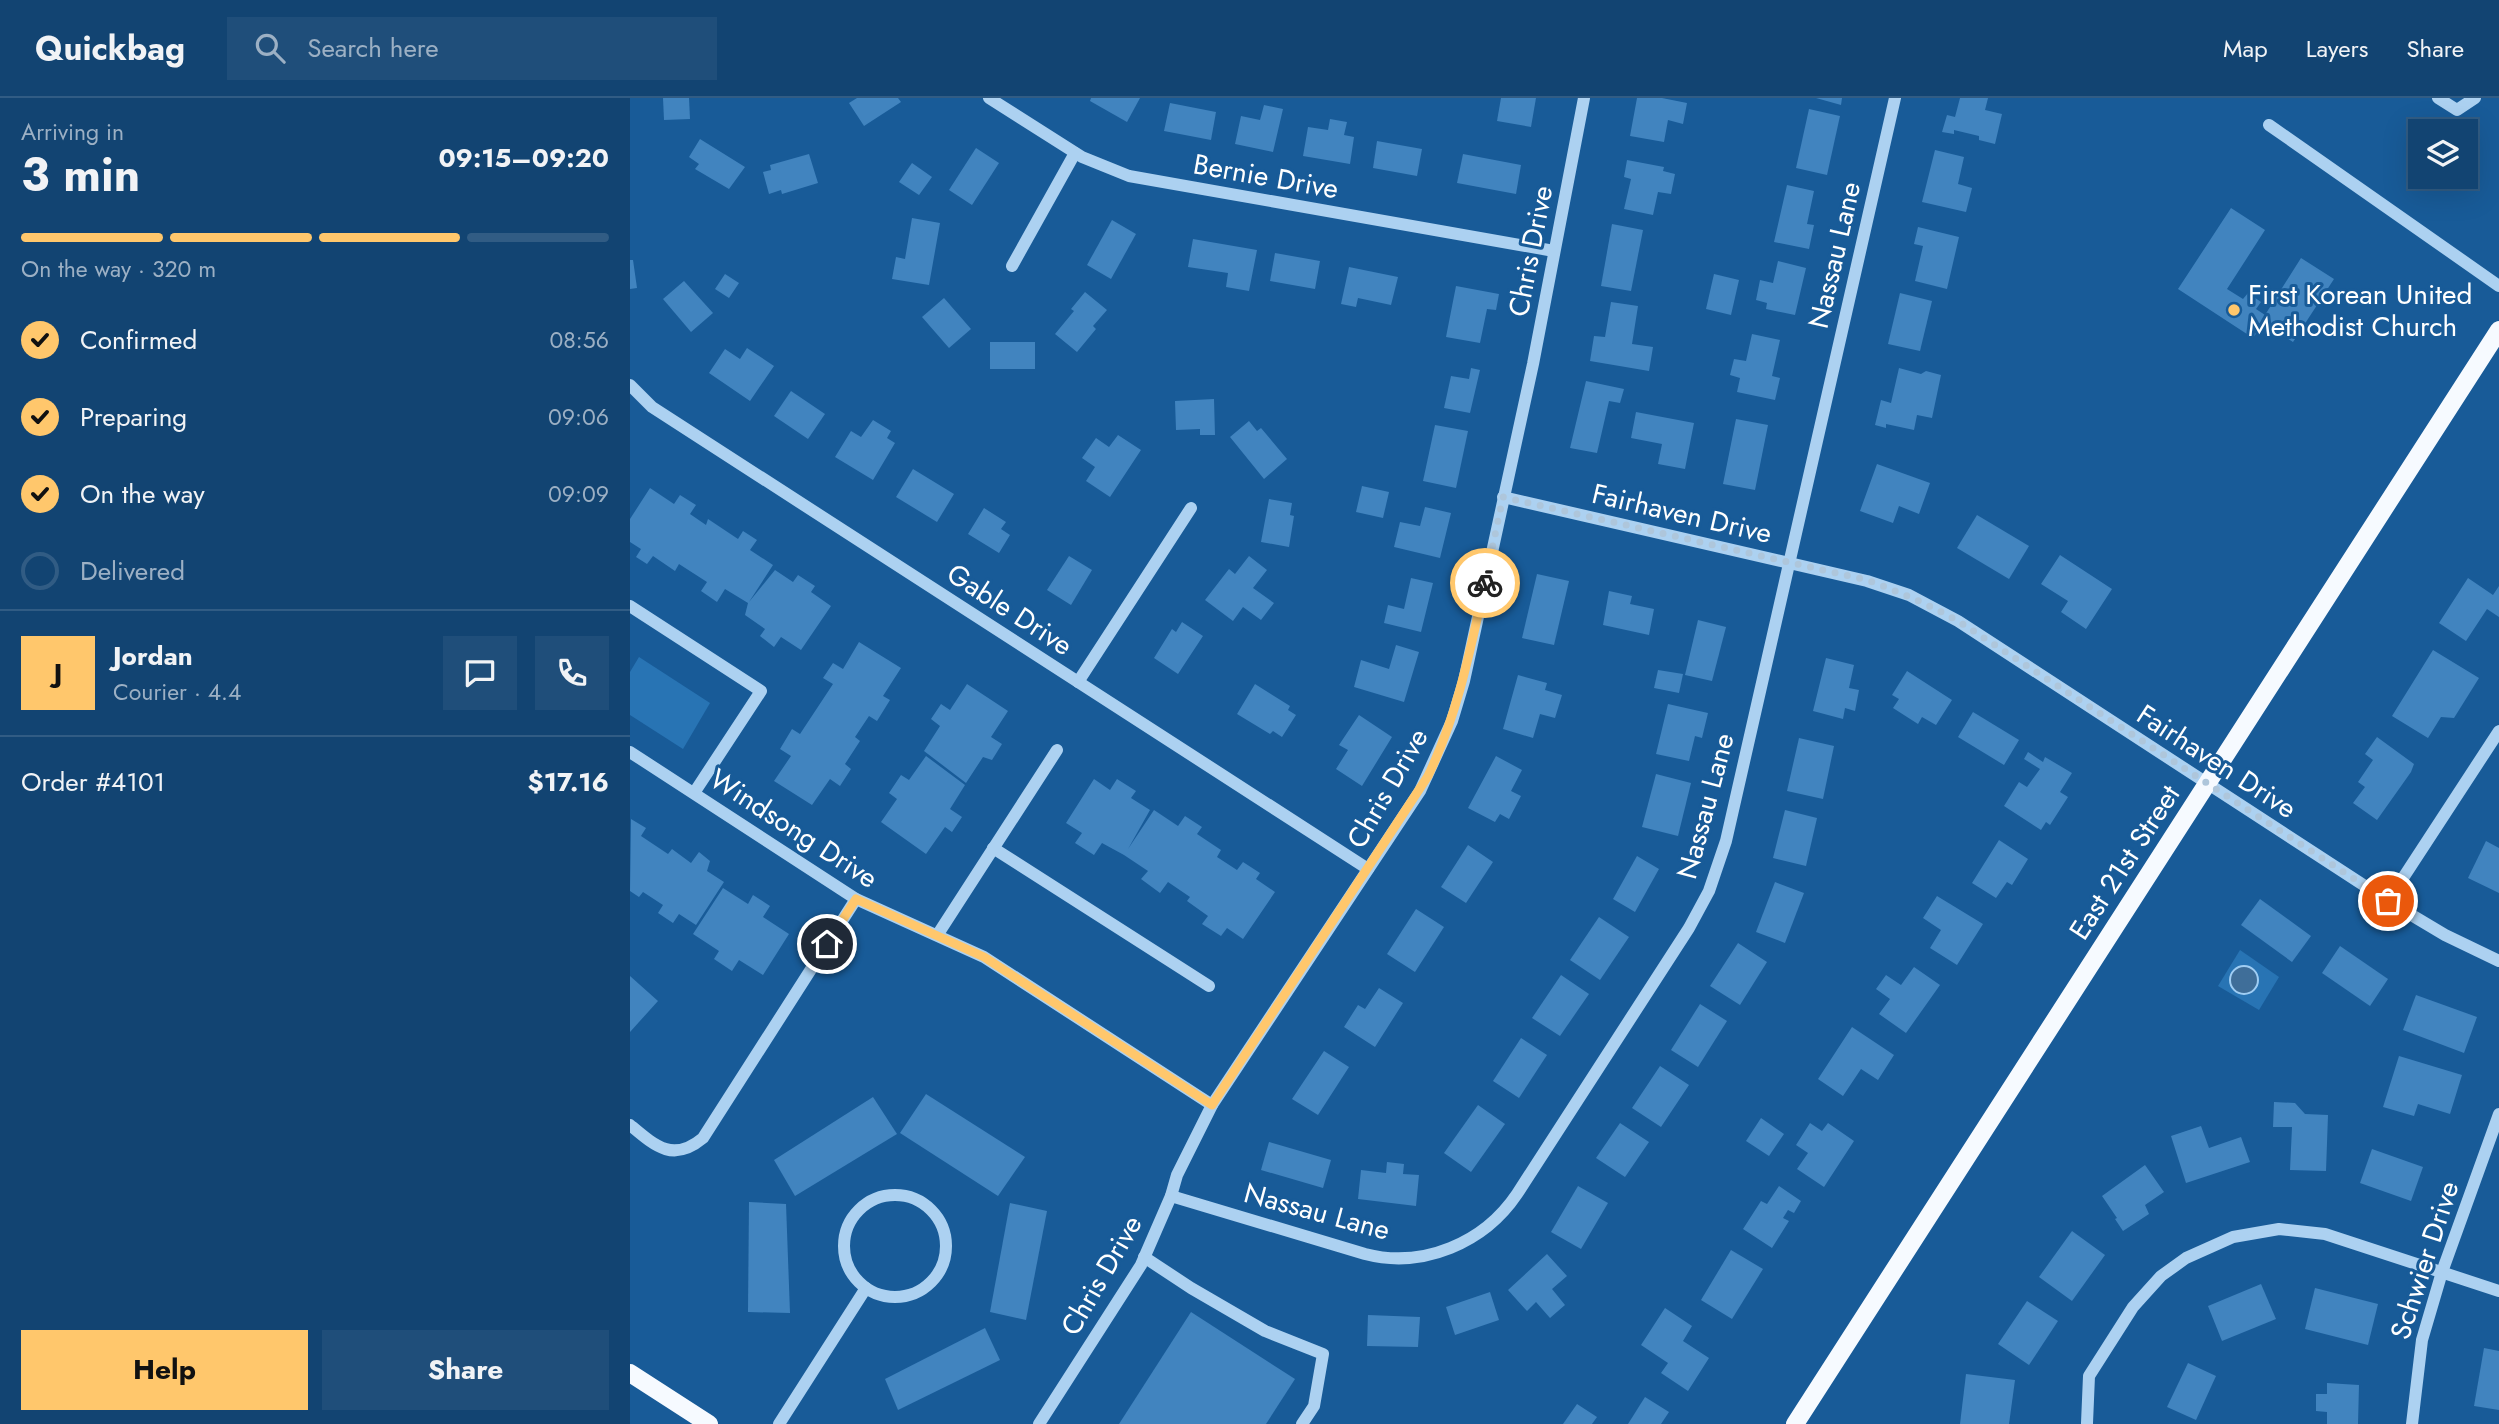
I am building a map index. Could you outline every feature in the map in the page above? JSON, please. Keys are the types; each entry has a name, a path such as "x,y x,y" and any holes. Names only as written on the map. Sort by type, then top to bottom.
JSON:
{"main road":[{"name":"East 21st Street","path":"1795,1424 2499,330"},
{"path":"630,1373 709,1424"}],"street":[{"name":"Bernie Drive","path":"989,98 1075,153 1137,178 1554,251"},
{"name":"Chris Drive","path":"1039,1424 1132,1280 1171,1196 1177,1175 1212,1105 1428,776 1452,721 1464,681 1533,364 1584,98"},
{"name":"Nassau Lane","path":"1171,1196 1376,1256 1427,1256 1464,1242 1490,1225 1517,1194 1689,928 1709,891 1724,852 1895,98"},
{"path":"2438,98 2457,110 2475,98"},
{"path":"2269,125 2499,286"},
{"path":"1012,266 1075,153"},
{"name":"Gable Drive","path":"630,385 652,407 1368,869"},
{"name":"Fairhaven Drive","path":"1503,497 1867,580 1932,606 2388,901 2445,935 2499,961"},
{"path":"1078,682 1191,508"},
{"path":"630,607 761,691 694,793"},
{"path":"2388,901 2499,731"},
{"path":"938,934 1057,750"},
{"name":"Windsong Drive","path":"630,752 856,899 938,934 997,965 1212,1105"},
{"path":"993,848 1209,986"},
{"path":"630,1125 657,1146 668,1150 687,1149 703,1138 856,899"},
{"name":"Schwier Drive","path":"2412,1424 2420,1350 2442,1272 2499,1114"},
{"path":"888,1196 904,1196 925,1205 940,1223 945,1238 945,1254 936,1276 919,1291 904,1296 880,1295 866,1288 850,1271 845,1257 844,1242 851,1220 867,1204 888,1196"},
{"path":"2087,1423 2089,1376 2133,1307 2161,1276 2186,1258 2214,1244 2279,1229 2305,1231 2335,1236 2499,1291"},
{"path":"1144,1257 1265,1331 1323,1354 1314,1406 1302,1424"},
{"path":"779,1424 866,1288"}],"shaded area":[{"path":"639,657 710,703 683,749 630,715 630,672"},
{"path":"2240,950 2279,977 2259,1010 2218,986"},
{"path":"2244,966 2254,970 2258,980 2254,990 2244,994 2234,990 2230,980 2234,970"}],"building":[{"path":"663,98 689,98 690,119 664,120"},
{"path":"857,98 898,98 901,102 864,126 849,103"},
{"path":"1091,98 1140,98 1127,122 1090,101"},
{"path":"1501,98 1536,98 1531,127 1497,121"},
{"path":"1637,98 1662,98 1687,103 1683,124 1668,120 1664,142 1630,136"},
{"path":"1816,98 1842,98 1841,105"},
{"path":"1960,98 1988,98 1985,110 2002,114 1995,144 1979,140 1979,136 1954,130 1954,134 1942,132 1947,115 1955,117"},
{"path":"1170,103 1216,112 1211,140 1164,131"},
{"path":"1264,105 1283,109 1273,152 1235,144 1241,116 1260,120"},
{"path":"1809,109 1840,116 1827,175 1796,168"},
{"path":"1330,119 1347,122 1344,135 1354,137 1350,164 1303,156 1308,127 1328,130"},
{"path":"700,139 745,167 729,189 695,169 699,164 689,157"},
{"path":"1377,141 1422,149 1417,176 1373,168"},
{"path":"976,148 999,163 972,205 949,190"},
{"path":"1935,150 1964,157 1958,184 1972,188 1966,212 1922,202"},
{"path":"809,154 818,183 782,194 781,190 769,194 763,172 771,170 770,165"},
{"path":"1463,154 1521,165 1516,194 1457,183"},
{"path":"1627,160 1664,167 1663,171 1675,174 1671,194 1658,192 1653,215 1624,209 1631,179 1624,177"},
{"path":"912,163 932,177 919,195 899,182"},
{"path":"1787,185 1814,191 1807,224 1814,225 1809,249 1774,242"},
{"path":"2231,208 2265,230 2227,289 2243,299 2248,293 2261,302 2256,309 2265,315 2301,258 2334,279 2293,342 2263,323 2253,338 2178,289"},
{"path":"912,218 940,223 929,285 892,279 896,257 905,259"},
{"path":"1112,220 1136,234 1111,279 1087,265"},
{"path":"1612,224 1643,230 1631,291 1601,286"},
{"path":"1918,227 1959,237 1947,289 1915,281 1923,246 1914,244"},
{"path":"1193,239 1257,250 1249,291 1226,287 1228,273 1188,267"},
{"path":"1275,253 1320,261 1315,289 1270,281"},
{"path":"630,260 633,260 637,288 630,289"},
{"path":"1778,261 1806,268 1795,315 1766,309 1767,303 1756,300 1760,280 1773,283"},
{"path":"1349,267 1398,277 1391,305 1358,298 1356,307 1341,304"},
{"path":"725,274 739,283 729,298 715,289"},
{"path":"1714,274 1739,280 1731,315 1706,309"},
{"path":"684,281 713,313 691,332 663,299"},
{"path":"1456,286 1499,294 1496,310 1487,309 1480,343 1446,337"},
{"path":"1085,292 1107,310 1077,352 1055,334"},
{"path":"1900,293 1932,301 1920,351 1888,344"},
{"path":"944,298 971,329 949,348 922,317"},
{"path":"1611,302 1638,306 1632,344 1653,347 1649,371 1590,361 1594,336 1605,337"},
{"path":"1752,334 1780,340 1772,376 1780,378 1775,400 1737,392 1740,378 1730,375 1734,359 1746,361"},
{"path":"990,342 1035,342 1035,369 990,369"},
{"path":"747,348 774,366 750,401 709,373 725,349 740,359"},
{"path":"1471,368 1480,370 1470,413 1444,408 1451,376 1469,379"},
{"path":"1899,368 1921,374 1926,371 1941,375 1932,418 1917,415 1914,430 1886,424 1886,428 1875,425 1881,400 1891,403"},
{"path":"1586,381 1624,389 1620,403 1609,401 1597,453 1570,448"},
{"path":"791,391 825,414 808,439 774,416"},
{"path":"1214,399 1215,435 1200,435 1200,429 1176,430 1175,401"},
{"path":"1636,412 1694,423 1685,469 1658,464 1662,444 1631,438"},
{"path":"1736,419 1768,425 1755,490 1723,484"},
{"path":"873,420 891,431 887,438 895,443 873,480 835,457 851,431 861,437"},
{"path":"1249,421 1257,431 1261,428 1287,459 1264,479 1230,437"},
{"path":"1435,425 1468,431 1456,488 1423,481"},
{"path":"1118,435 1141,450 1110,497 1086,481 1095,467 1082,458 1096,438 1109,447"},
{"path":"1877,464 1930,483 1919,514 1899,506 1893,523 1860,511"},
{"path":"913,469 954,494 937,522 896,497"},
{"path":"1362,486 1389,492 1383,518 1356,512"},
{"path":"650,488 674,504 680,495 696,505 690,514 706,525 708,519 738,539 743,531 757,540 750,550 773,565 749,602 775,570 793,582 798,575 815,586 811,592 831,606 801,650 781,637 774,647 760,636 765,629 745,615 748,603 725,589 717,602 701,591 707,582 679,564 675,571 653,556 647,564 636,557 641,549 630,542 630,519"},
{"path":"1269,499 1292,503 1290,515 1294,516 1289,547 1261,542"},
{"path":"1425,507 1451,513 1440,558 1394,547 1400,522 1420,526"},
{"path":"984,508 1006,522 1001,529 1010,535 999,553 968,534"},
{"path":"1977,515 2029,546 2009,579 1957,548"},
{"path":"2060,555 2112,589 2086,629 2061,612 2068,601 2041,584"},
{"path":"1069,556 1092,570 1071,605 1047,590"},
{"path":"1249,556 1267,570 1253,588 1274,603 1261,620 1243,607 1233,621 1205,600 1229,569 1235,574"},
{"path":"1537,574 1569,581 1554,645 1522,638"},
{"path":"1411,578 1433,583 1421,632 1384,623 1388,605 1404,609"},
{"path":"2468,578 2493,595 2499,586 2499,617 2487,609 2466,641 2439,623"},
{"path":"1609,591 1632,596 1630,604 1654,609 1649,635 1603,625"},
{"path":"1698,620 1726,627 1712,681 1685,675"},
{"path":"1182,622 1203,636 1178,674 1154,658 1172,629 1176,632"},
{"path":"859,642 901,668 883,696 890,700 877,721 869,716 855,737 860,741 845,764 851,769 840,786 830,779 812,805 774,781 791,756 780,749 792,729 800,734 833,684 823,678 833,663 843,669"},
{"path":"1396,645 1419,652 1404,702 1354,687 1361,660 1389,669"},
{"path":"2433,650 2479,678 2454,718 2441,717 2428,738 2392,716"},
{"path":"1826,658 1854,665 1849,688 1859,690 1855,711 1845,708 1843,719 1813,711"},
{"path":"1658,670 1683,674 1679,693 1654,688"},
{"path":"1907,671 1952,700 1936,725 1922,717 1918,724 1893,708 1899,699 1892,695"},
{"path":"1518,675 1547,683 1545,690 1562,695 1555,718 1540,714 1533,738 1503,729"},
{"path":"967,684 1008,711 991,737 1002,744 992,760 983,757 966,783 924,751 940,726 931,719 941,704 950,710"},
{"path":"1255,684 1290,706 1288,710 1296,715 1282,737 1273,731 1270,734 1237,714"},
{"path":"1668,704 1708,713 1702,738 1695,736 1689,761 1656,754"},
{"path":"1973,712 2019,740 2004,765 1958,737"},
{"path":"1359,715 1392,737 1362,786 1336,769 1348,750 1339,745"},
{"path":"2377,737 2414,764 2377,820 2353,803 2365,787 2358,782 2373,760 2365,754"},
{"path":"1799,738 1834,746 1823,799 1787,791"},
{"path":"2028,752 2043,762 2045,757 2072,773 2060,792 2068,797 2050,825 2046,822 2041,830 2004,806 2019,782 2027,787 2040,769 2024,759"},
{"path":"926,756 965,785 950,809 962,817 952,832 945,827 926,854 881,822 897,799 889,793 901,775 909,780"},
{"path":"1496,756 1522,770 1511,791 1521,796 1509,819 1500,814 1495,822 1468,808"},
{"path":"1656,774 1691,783 1678,836 1642,827"},
{"path":"1094,779 1110,790 1117,779 1136,791 1131,798 1150,810 1128,849 1154,810 1178,826 1185,816 1202,827 1197,834 1221,850 1217,857 1237,870 1243,862 1260,873 1256,879 1275,892 1243,939 1227,928 1221,936 1202,924 1208,916 1187,901 1190,897 1168,882 1160,893 1141,879 1148,871 1124,855 1102,843 1094,855 1075,843 1082,833 1066,823"},
{"path":"1785,810 1817,818 1806,866 1773,858"},
{"path":"631,819 646,828 641,836 668,854 672,849 691,863 699,852 710,861 707,871 724,882 696,925 679,914 673,923 658,913 663,905 643,892 639,897 630,891"},
{"path":"1999,840 2028,859 2012,885 2007,882 1996,898 1972,883"},
{"path":"2486,841 2499,848 2499,893 2468,878"},
{"path":"1468,845 1493,862 1466,903 1441,887"},
{"path":"1637,856 1659,869 1635,912 1613,899"},
{"path":"1775,882 1804,893 1785,943 1756,932"},
{"path":"723,888 748,904 753,895 770,906 763,917 789,934 763,975 739,960 732,971 714,959 719,951 693,934"},
{"path":"1937,896 1983,924 1957,965 1930,948 1941,930 1923,918"},
{"path":"2260,899 2311,936 2292,962 2241,925"},
{"path":"1416,909 1444,927 1415,972 1387,954"},
{"path":"1599,917 1629,937 1600,980 1570,960"},
{"path":"1738,943 1767,962 1740,1005 1710,986"},
{"path":"2340,946 2388,979 2370,1006 2322,973"},
{"path":"1914,967 1940,985 1906,1033 1879,1014 1890,999 1876,989 1886,975 1901,985"},
{"path":"1561,975 1589,994 1560,1036 1532,1018"},
{"path":"630,976 658,1001 630,1032"},
{"path":"1379,988 1403,1003 1375,1047 1344,1027 1358,1005 1365,1009"},
{"path":"2416,995 2477,1017 2464,1053 2403,1030"},
{"path":"1700,1004 1727,1021 1698,1067 1671,1050"},
{"path":"1852,1027 1894,1055 1878,1080 1861,1069 1843,1096 1818,1079"},
{"path":"1521,1038 1547,1055 1519,1098 1493,1081"},
{"path":"1324,1051 1349,1067 1318,1115 1292,1099"},
{"path":"2399,1056 2462,1075 2450,1114 2418,1104 2414,1116 2383,1107"},
{"path":"1660,1066 1689,1085 1661,1127 1632,1108"},
{"path":"926,1094 1025,1157 998,1196 900,1133"},
{"path":"873,1097 897,1134 795,1196 774,1160"},
{"path":"2274,1102 2295,1103 2305,1114 2328,1115 2326,1171 2290,1170 2292,1127 2273,1127"},
{"path":"1478,1105 1505,1124 1471,1172 1444,1153"},
{"path":"1761,1118 1784,1134 1769,1156 1746,1141"},
{"path":"1620,1123 1649,1142 1625,1177 1596,1158"},
{"path":"1810,1123 1822,1131 1828,1123 1854,1141 1824,1187 1797,1169 1808,1153 1796,1145"},
{"path":"2201,1126 2209,1148 2241,1137 2250,1162 2186,1183 2171,1136"},
{"path":"1269,1142 1331,1160 1323,1188 1261,1170"},
{"path":"2372,1149 2423,1167 2411,1201 2360,1183"},
{"path":"1387,1162 1404,1164 1403,1174 1419,1175 1416,1206 1358,1199 1361,1170 1386,1173"},
{"path":"2145,1165 2164,1192 2145,1205 2149,1214 2123,1231 2102,1196"},
{"path":"1578,1186 1608,1203 1581,1249 1551,1232"},
{"path":"1779,1186 1801,1201 1794,1213 1788,1210 1783,1218 1789,1221 1772,1248 1743,1229 1761,1201 1767,1204"},
{"path":"749,1202 786,1204 790,1313 748,1312"},
{"path":"1010,1203 1047,1211 1026,1320 990,1312"},
{"path":"2072,1231 2105,1255 2072,1301 2039,1277"},
{"path":"1731,1250 1763,1269 1732,1319 1701,1300"},
{"path":"1547,1254 1567,1276 1552,1289 1565,1305 1550,1318 1536,1302 1527,1311 1508,1290"},
{"path":"2261,1284 2276,1319 2222,1341 2208,1306"},
{"path":"2315,1288 2378,1304 2368,1345 2305,1329"},
{"path":"1490,1292 1499,1320 1455,1335 1446,1307"},
{"path":"2027,1301 2058,1321 2029,1365 1998,1344"},
{"path":"1665,1308 1692,1326 1683,1341 1709,1358 1688,1391 1661,1373 1668,1363 1641,1345"},
{"path":"1191,1312 1295,1379 1266,1424 1119,1424"},
{"path":"1368,1315 1420,1317 1418,1347 1367,1346"},
{"path":"985,1328 1000,1360 898,1410 885,1379"},
{"path":"2484,1348 2499,1351 2499,1410 2474,1406"},
{"path":"2188,1363 2216,1376 2196,1420 2167,1407"},
{"path":"1966,1374 2015,1380 2009,1424 1960,1424"},
{"path":"2327,1383 2359,1385 2358,1424 2327,1424 2327,1412 2316,1411 2316,1394 2327,1394"},
{"path":"1645,1397 1669,1412 1661,1424 1628,1424"},
{"path":"1577,1404 1597,1417 1592,1424 1563,1424"}],"way so far":[{"path":"1485,583 1503,497 1888,587 1929,604 1958,621 2388,901"}],"place":[{"name":"First Korean United Methodist Church","path":"2234,310"}],"route":[{"path":"827,944 856,899 984,957 1212,1105 1428,776 1452,721 1464,681 1485,583"}]}
